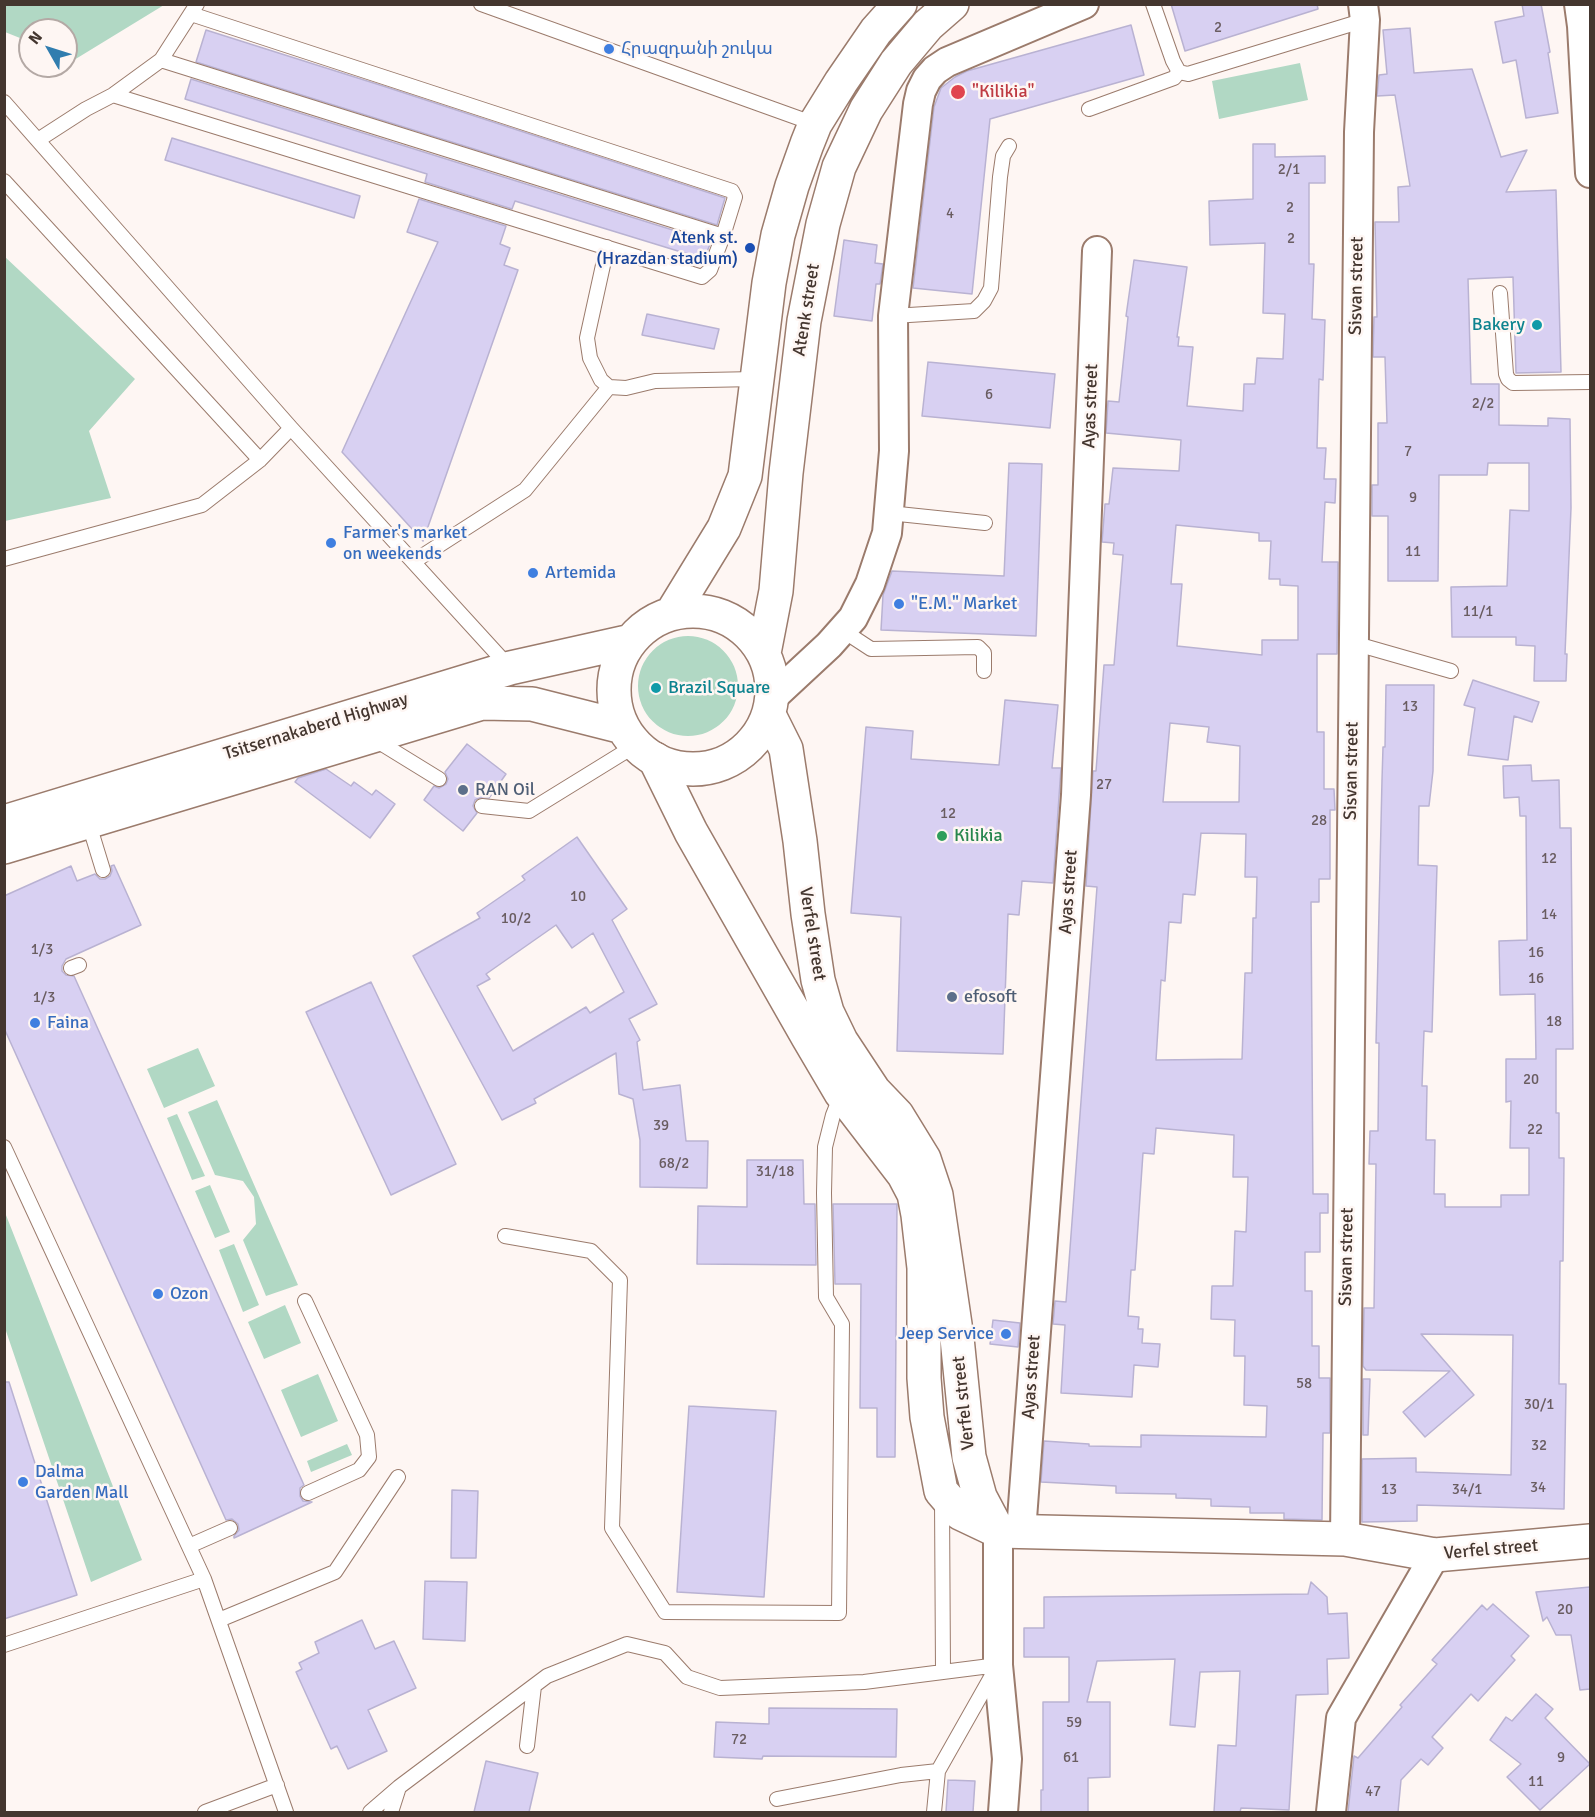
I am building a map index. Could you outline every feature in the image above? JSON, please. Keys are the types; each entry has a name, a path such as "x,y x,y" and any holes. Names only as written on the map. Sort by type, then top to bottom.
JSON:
{"main road":[{"path":"672,613 724,528 745,476 769,283 778,235 792,186 815,124 859,54 900,4"},
{"name":"Atenk street","path":"764,653 776,591 786,472 804,321 823,224 839,167 866,110 896,63 928,25 952,4"},
{"path":"638,744 676,767 700,769 722,764 742,752 759,735 771,706 773,682 770,667 752,635 735,622 716,613 694,610 672,613 649,623 630,641 619,661 614,683 615,706 691,832 841,1093 904,1175 914,1194 924,1268 924,1378 927,1417 942,1503 960,1513 1009,1532"},
{"name":"Tsitsernakaberd Highway","path":"4,822 510,668 630,641"},
{"name":"Tsitsernakaberd Highway","path":"4,847 482,703 532,704 638,744"},
{"name":"Verfel street","path":"771,706 786,748 818,980 828,1012 841,1041 874,1091 897,1115 924,1159 936,1195 957,1338 969,1457 980,1497 1009,1532 1345,1539 1436,1555 1590,1541"}],"street":[{"path":"771,706 853,618 870,584 887,533 894,451 893,316 921,92 927,79 947,62 1084,4"},
{"path":"1579,4 1590,173"},
{"name":"Sisvan street","path":"1345,1539 1359,132 1364,12"},
{"name":"Ayas street","path":"1004,1812 1007,1759 998,1665 1076,795 1097,251"},
{"path":"1331,1812 1341,1718 1436,1555"}],"lane":[{"path":"481,4 815,124"},
{"path":"1153,4 1173,61 1179,72 1188,74 1364,12"},
{"path":"38,140 86,109 113,95 161,60 194,9 732,191 735,197 710,270 702,277 113,95"},
{"path":"161,60 723,236"},
{"path":"1089,109 1174,78 1179,72"},
{"path":"4,102 291,428 510,668"},
{"path":"893,316 974,311 984,302 991,288 1000,177 1003,156 1009,146"},
{"path":"4,181 260,460"},
{"path":"607,247 586,338 590,358 601,380 609,387 626,388 655,381 756,379"},
{"path":"1500,293 1508,379 1513,383 1590,382"},
{"path":"413,562 525,490 609,387"},
{"path":"4,559 202,505 260,460 291,428"},
{"path":"889,513 985,523"},
{"path":"842,630 871,649 978,647 984,653 984,671"},
{"path":"1353,643 1451,671"},
{"path":"370,736 439,779"},
{"path":"482,806 529,811 638,744"},
{"path":"88,821 103,870"},
{"path":"505,1236 591,1251 620,1280 612,1528 665,1612 839,1613 842,1324 826,1297 824,1193 825,1147 841,1093"},
{"path":"4,1147 204,1579 286,1812"},
{"path":"305,1301 367,1435 369,1457 359,1470 308,1493"},
{"path":"219,1620 335,1572 398,1476"},
{"path":"942,1503 944,1672"},
{"path":"189,1546 230,1528"},
{"path":"4,1645 204,1579"},
{"path":"370,1812 547,1676 627,1644 665,1653 687,1677 720,1688 864,1682 998,1665"},
{"path":"934,1812 938,1771 998,1665"},
{"path":"527,1746 534,1686"},
{"path":"777,1799 901,1775 938,1771"},
{"path":"205,1812 277,1785"},
{"path":"392,1812 399,1788"}],"green space":[{"path":"5,4 164,5 78,58 78,18 18,18 18,37 5,32"},
{"path":"1300,63 1308,100 1219,119 1212,81"},
{"path":"4,256 135,379 89,431 111,498 5,521"},
{"path":"688,636 707,640 723,651 734,667 738,686 734,705 723,721 707,732 688,736 669,732 653,721 642,705 638,686 642,667 653,651 669,640"},
{"path":"198,1048 215,1086 164,1108 147,1069"},
{"path":"217,1100 298,1285 266,1296 243,1240 256,1224 254,1197 243,1181 215,1175 188,1112"},
{"path":"177,1114 205,1176 192,1180 167,1118"},
{"path":"210,1185 230,1232 215,1238 195,1191"},
{"path":"4,1210 142,1560 91,1582 5,1328"},
{"path":"234,1244 259,1305 243,1312 219,1250"},
{"path":"285,1305 301,1343 264,1359 248,1322"},
{"path":"318,1374 338,1421 301,1437 281,1390"},
{"path":"347,1444 352,1455 311,1472 307,1461"}],"building":[{"path":"1171,4 1317,4 1318,9 1185,51"},
{"path":"1522,4 1541,4 1558,113 1526,118 1516,60 1503,63 1495,22 1524,16"},
{"path":"1131,25 1144,75 990,119 972,294 913,288 934,107 941,88 967,71"},
{"path":"1410,28 1414,73 1472,69 1501,157 1527,150 1506,192 1556,190 1561,372 1516,373 1513,277 1468,279 1471,384 1499,384 1499,425 1548,426 1548,418 1570,419 1571,508 1566,681 1534,681 1535,646 1516,645 1516,637 1452,637 1451,587 1507,586 1510,510 1529,511 1529,463 1488,463 1487,475 1439,475 1438,581 1388,581 1388,516 1372,516 1372,485 1378,485 1378,423 1387,423 1385,357 1373,357 1374,317 1377,317 1375,222 1399,222 1398,187 1410,186 1395,95 1377,96 1379,75 1387,74 1383,30"},
{"path":"206,30 725,198 717,225 196,62"},
{"path":"191,79 711,242 704,259 515,201 512,209 425,182 427,174 185,99"},
{"path":"172,138 360,196 354,218 165,160"},
{"path":"1253,144 1275,144 1275,157 1325,156 1325,183 1309,183 1309,264 1314,264 1312,319 1325,320 1323,380 1319,379 1317,448 1326,448 1324,479 1336,479 1335,503 1325,502 1322,562 1338,562 1337,654 1317,654 1317,732 1324,732 1324,789 1334,789 1335,810 1330,810 1330,879 1319,879 1319,902 1311,902 1313,1194 1328,1194 1328,1213 1320,1213 1320,1252 1305,1252 1305,1291 1312,1291 1312,1346 1319,1346 1319,1378 1330,1378 1330,1433 1323,1433 1322,1520 1284,1519 1284,1513 1250,1513 1250,1507 1211,1506 1211,1499 1176,1498 1176,1494 1116,1493 1116,1486 1041,1482 1044,1441 1089,1444 1089,1446 1141,1447 1141,1435 1266,1437 1267,1406 1244,1405 1245,1356 1234,1356 1235,1320 1211,1319 1212,1286 1233,1286 1235,1231 1246,1232 1248,1177 1233,1177 1234,1135 1156,1128 1154,1154 1143,1153 1135,1270 1131,1270 1128,1316 1139,1317 1138,1329 1143,1329 1142,1343 1160,1344 1158,1367 1134,1365 1132,1397 1061,1393 1065,1325 1053,1324 1055,1301 1066,1302 1097,887 1086,886 1093,771 1096,771 1104,665 1114,665 1123,555 1113,554 1114,543 1102,542 1105,504 1109,504 1113,468 1179,471 1181,440 1106,433 1108,401 1119,402 1128,317 1126,316 1134,260 1187,267 1177,337 1179,337 1178,346 1193,347 1187,406 1243,411 1244,384 1255,384 1257,358 1283,359 1285,314 1263,313 1265,243 1210,245 1209,201 1253,199","holes":["1176,525 1259,533 1259,541 1271,541 1269,579 1280,579 1280,585 1298,586 1298,640 1262,640 1262,655 1177,646 1182,584 1171,584","1170,723 1209,727 1207,742 1240,746 1239,802 1163,802","1201,833 1246,834 1245,877 1257,877 1256,918 1253,918 1252,973 1245,973 1242,1059 1156,1060 1161,980 1165,981 1169,922 1181,923 1183,894 1195,895"]},
{"path":"419,199 506,226 500,244 510,248 504,265 518,270 423,541 342,452 438,242 407,232"},
{"path":"844,240 877,245 875,263 883,264 880,284 876,284 872,321 834,316"},
{"path":"647,314 719,329 714,349 642,335"},
{"path":"928,362 1055,374 1050,428 922,416"},
{"path":"1009,463 1042,464 1036,636 881,630 883,595 892,571 1004,576"},
{"path":"1473,680 1539,702 1532,722 1514,716 1508,760 1468,755 1475,708 1464,705"},
{"path":"1386,685 1434,685 1433,771 1429,806 1419,806 1418,865 1437,866 1432,1032 1424,1031 1422,1086 1427,1086 1426,1140 1435,1140 1434,1194 1445,1194 1445,1207 1501,1207 1501,1195 1529,1195 1529,1148 1510,1148 1511,1101 1506,1102 1506,1059 1536,1059 1535,994 1500,995 1499,941 1527,940 1526,816 1520,816 1519,797 1504,798 1503,766 1531,765 1532,781 1559,780 1560,828 1571,828 1573,1049 1556,1049 1559,1158 1564,1158 1559,1384 1566,1384 1564,1509 1417,1505 1417,1521 1362,1522 1362,1459 1416,1458 1416,1472 1511,1475 1513,1335 1421,1334 1474,1395 1425,1437 1403,1412 1450,1371 1366,1370 1363,1366 1364,1308 1374,1308 1376,1164 1369,1164 1370,1131 1378,1131 1379,1043 1376,1043"},
{"path":"1005,700 1058,705 1052,768 1061,768 1053,883 1022,881 1019,915 1008,914 1003,1054 897,1051 901,917 851,913 866,727 913,731 911,759 999,765"},
{"name":"RAN Oil","path":"467,744 506,774 489,798 475,800 473,806 477,813 463,831 424,800 434,786 439,788 446,784 448,779 445,772"},
{"path":"326,769 351,786 354,782 372,795 376,790 395,804 370,838 295,782 298,778"},
{"path":"577,837 627,909 612,920 657,1004 629,1019 640,1040 637,1042 643,1090 680,1085 686,1141 708,1141 707,1188 640,1187 640,1140 633,1099 619,1094 616,1053 534,1099 536,1103 502,1120 413,956 480,918 477,913 525,880 522,876","holes":["556,925 572,948 593,933 624,992 590,1013 586,1007 513,1051 477,986 490,979 486,974"]},
{"path":"114,865 141,925 66,959 62,971 66,975 74,976 304,1485 300,1488 300,1496 303,1501 312,1502 234,1538 239,1530 238,1524 232,1519 226,1520 4,1028 4,896 71,866 77,881 95,874 100,879 105,879 110,876 111,866"},
{"path":"371,982 456,1164 391,1195 306,1012"},
{"path":"747,1160 803,1160 804,1204 815,1204 816,1265 697,1264 698,1206 747,1207"},
{"path":"833,1204 897,1204 895,1457 877,1457 877,1408 860,1408 861,1284 835,1284"},
{"path":"993,1320 1020,1323 1018,1347 990,1344"},
{"path":"1363,1379 1370,1379 1368,1435 1363,1435"},
{"name":"Dalma Garden Mall","path":"4,1382 9,1382 77,1595 4,1619"},
{"path":"689,1406 776,1411 764,1597 677,1592"},
{"path":"452,1490 478,1491 476,1558 451,1558"},
{"path":"425,1581 467,1582 465,1641 423,1639"},
{"path":"1311,1582 1327,1597 1328,1614 1347,1613 1349,1658 1327,1659 1328,1694 1296,1695 1289,1810 1241,1808 1240,1812 1214,1812 1218,1745 1236,1746 1240,1671 1200,1672 1195,1727 1170,1725 1175,1659 1097,1661 1087,1702 1110,1702 1110,1777 1088,1778 1088,1812 1041,1812 1043,1702 1069,1702 1069,1657 1024,1657 1024,1628 1044,1628 1044,1597 1308,1594"},
{"path":"1590,1587 1590,1689 1580,1690 1571,1635 1556,1635 1547,1617 1543,1621 1536,1592"},
{"path":"1493,1604 1529,1636 1511,1656 1515,1660 1478,1701 1471,1694 1432,1737 1443,1748 1428,1765 1421,1759 1401,1780 1398,1812 1348,1812 1354,1756 1358,1758 1402,1707 1400,1705 1437,1664 1432,1660 1482,1605 1487,1610"},
{"path":"362,1620 375,1649 394,1641 416,1688 368,1710 387,1751 348,1769 337,1746 331,1749 296,1672 302,1669 299,1663 319,1653 315,1642"},
{"path":"1536,1694 1553,1709 1545,1718 1590,1764 1540,1810 1507,1777 1521,1764 1490,1740 1506,1717 1512,1721"},
{"path":"769,1708 897,1709 896,1757 763,1756 762,1759 714,1757 716,1722 769,1724"},
{"path":"486,1761 538,1773 529,1812 474,1812"},
{"path":"948,1780 975,1781 973,1812 946,1812"}],"place":[{"name":"Հրազդանի շուկա","path":"609,49"},
{"name":"\"Kilikia\"","path":"958,92"},
{"name":"Atenk st. (Hrazdan stadium)","path":"750,248"},
{"name":"Bakery","path":"1537,325"},
{"name":"Farmer's market on weekends","path":"331,543"},
{"name":"Artemida","path":"533,573"},
{"name":"\"E.M.\" Market","path":"899,604"},
{"name":"Brazil Square","path":"656,688"},
{"name":"RAN Oil","path":"463,790"},
{"name":"Kilikia","path":"942,836"},
{"name":"efosoft","path":"952,997"},
{"name":"Faina","path":"35,1023"},
{"name":"Ozon","path":"158,1294"},
{"name":"Jeep Service","path":"1006,1334"},
{"name":"Dalma Garden Mall","path":"23,1482"}]}
